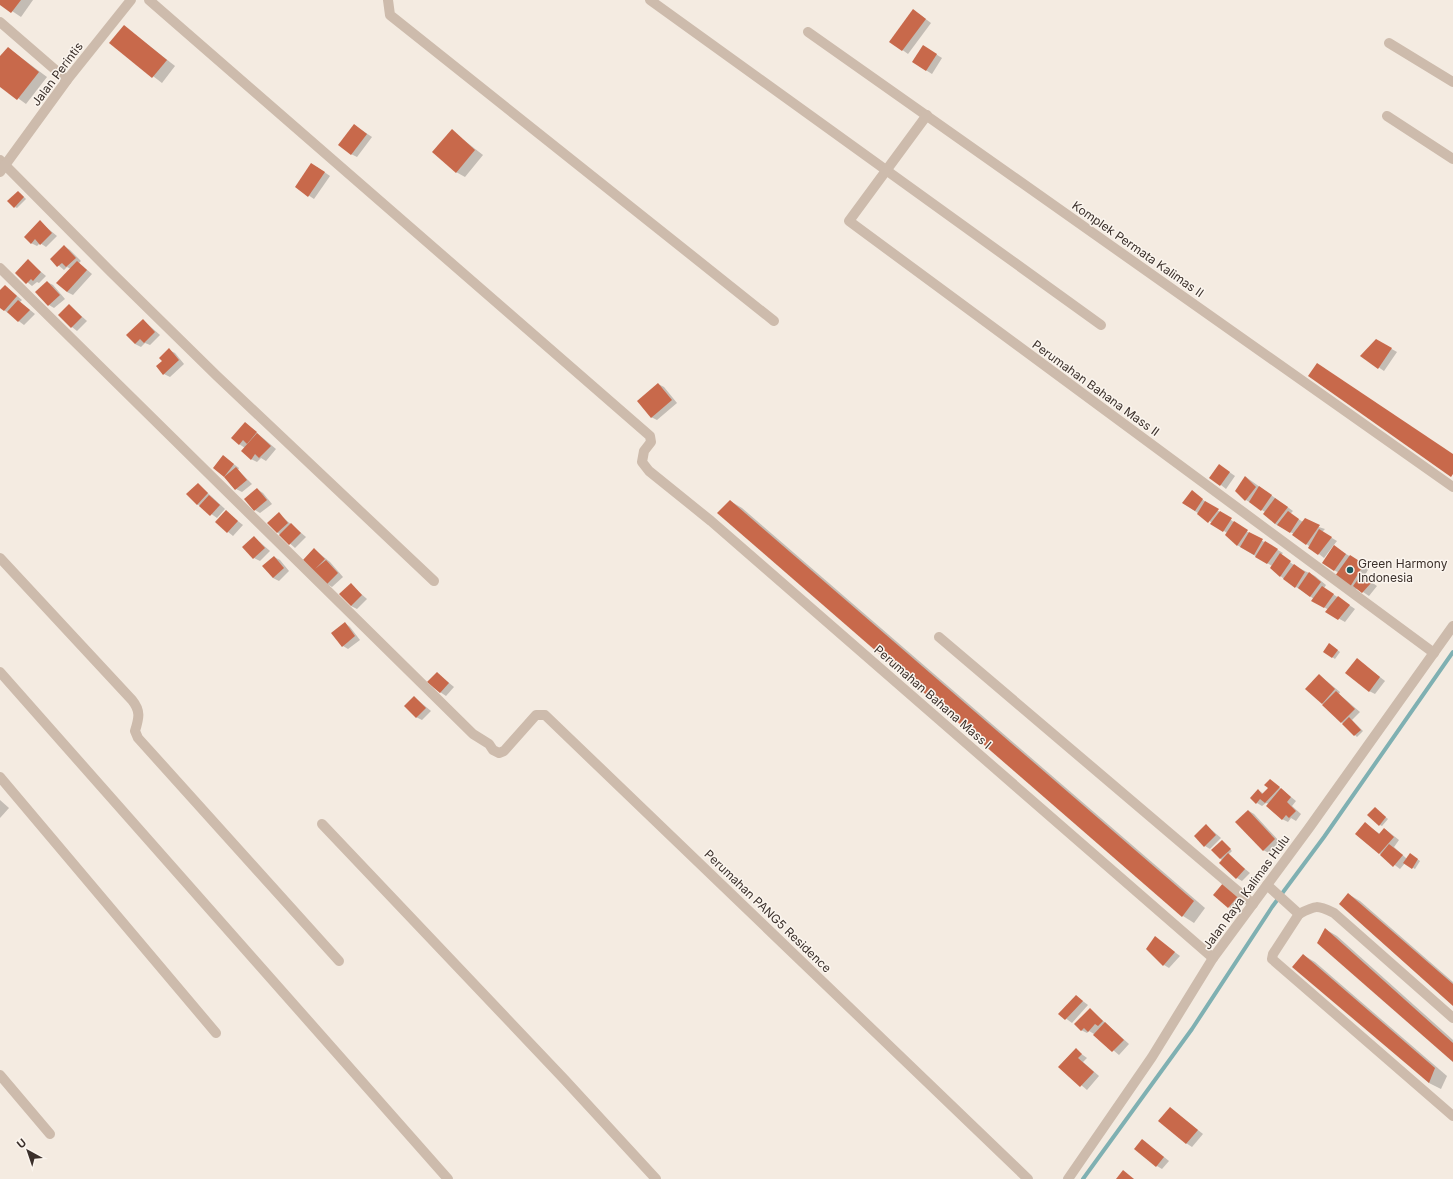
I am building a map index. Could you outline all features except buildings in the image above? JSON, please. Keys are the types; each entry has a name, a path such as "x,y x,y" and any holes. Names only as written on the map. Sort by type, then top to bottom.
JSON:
{"street":[{"name":"Jalan Perintis","path":"2,165 131,0"},
{"name":"Perumahan Bahana Mass I","path":"149,0 650,436 651,442 643,454 642,464 710,521 1213,958"},
{"path":"388,0 390,15 774,321"},
{"path":"650,0 1101,325"},
{"path":"0,22 67,80"},
{"name":"Komplek Permata Kalimas II","path":"808,32 1453,487"},
{"path":"1389,43 1453,82"},
{"name":"Perumahan Bahana Mass II","path":"927,116 849,221 1434,653"},
{"path":"1387,116 1453,159"},
{"path":"2,165 212,370 434,581"},
{"name":"Perumahan PANG5 Residence","path":"0,268 473,734 489,744 493,750 499,753 504,752 536,715 545,715 1028,1179"},
{"path":"0,558 132,700 138,708 140,718 135,732 138,738 339,961"},
{"name":"Jalan Raya Kalimas Hulu","path":"1068,1179 1152,1057 1213,958 1453,626"},
{"path":"939,637 1253,904"},
{"path":"0,672 448,1179"},
{"path":"0,777 216,1033"},
{"path":"322,824 559,1073 656,1179"},
{"path":"1267,885 1299,914"},
{"path":"1453,1018 1334,913 1320,906 1313,906 1299,914 1273,954 1272,959 1453,1116"},
{"path":"0,1075 50,1134"}],"waterway":[{"path":"1083,1179 1192,1029 1272,907 1324,837 1453,652"}],"place":[{"name":"Green Harmony Indonesia","path":"1350,570"}]}
